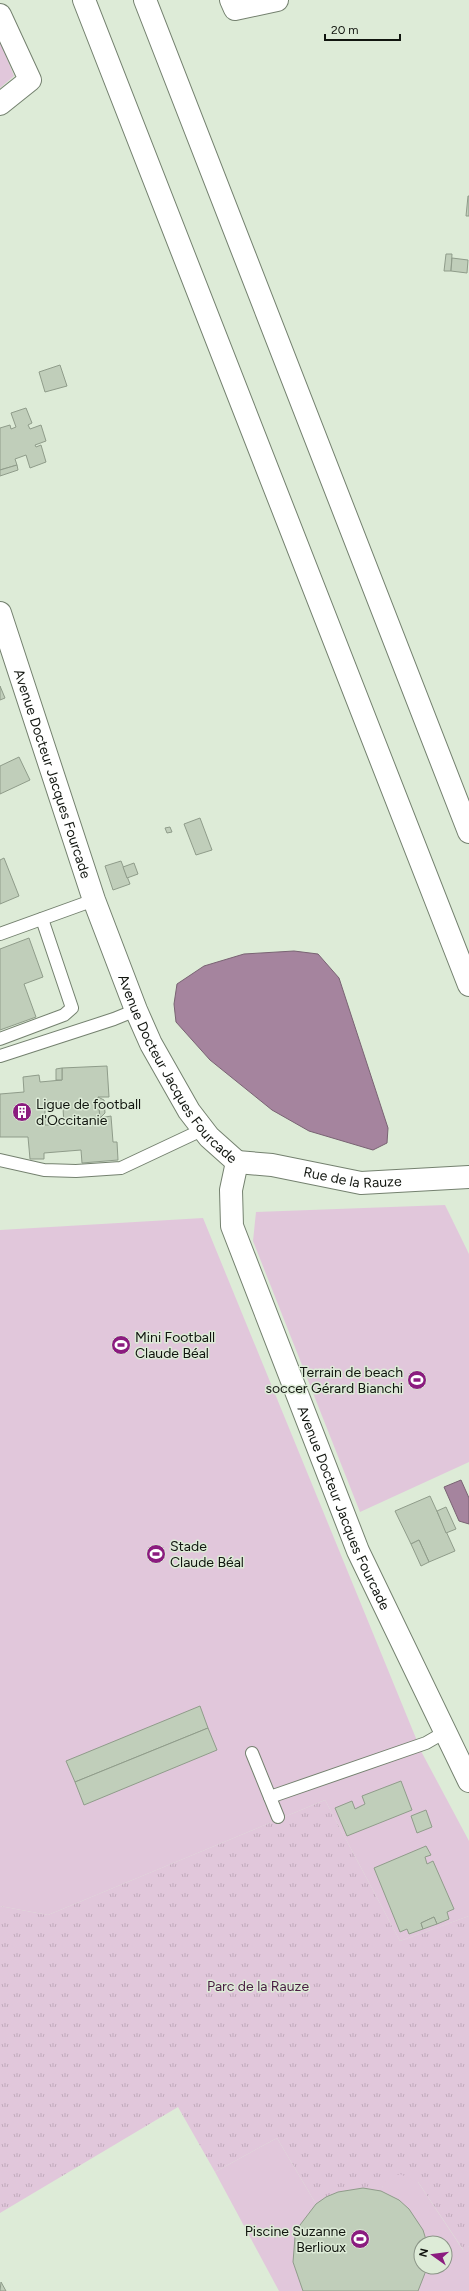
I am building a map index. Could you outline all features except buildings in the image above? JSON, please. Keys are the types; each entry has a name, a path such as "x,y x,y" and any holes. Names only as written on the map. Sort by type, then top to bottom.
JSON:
{"main road":[{"path":"84,0 469,985"},
{"path":"145,0 469,832"},
{"path":"231,0 235,9 277,0"},
{"path":"0,15 30,80 0,104"},
{"name":"Avenue Docteur Jacques Fourcade","path":"0,613 94,900 136,1010 173,1084 189,1111 209,1137 237,1162 231,1190 232,1226 358,1551 469,1781"},
{"name":"Rue de la Rauze","path":"237,1162 272,1165 361,1183 469,1178"}],"lane":[{"path":"0,934 94,900"},
{"path":"0,1039 64,1014 72,1008 42,919"},
{"path":"0,1056 114,1019 136,1010"},
{"path":"0,1160 44,1170 76,1171 121,1168 204,1130"},
{"path":"270,1797 426,1743 446,1732"},
{"path":"252,1753 278,1817"}],"green space":[{"path":"0,41 14,76 0,88"},
{"path":"445,1205 469,1254 469,1462 360,1512 253,1241 256,1212"},
{"path":"203,1218 422,1753 469,1841 469,1916 400,1941 325,1800 48,1915 0,1906 0,1230"},
{"name":"Parc de la Rauze","path":"325,1800 400,1941 469,1916 469,2246 464,2251 418,2182 383,2186 381,2191 316,2204 277,2138 215,2172 178,2107 0,2213 0,1906 48,1915"},
{"path":"277,2138 316,2204 323,2199 346,2190 363,2188 380,2191 386,2181 400,2174 418,2182 463,2250 469,2246 469,2291 279,2291 215,2172"}],"shaded area":[{"path":"294,951 318,954 339,978 388,1128 387,1143 373,1150 309,1131 272,1110 210,1060 176,1022 174,1004 177,984 204,966 244,954"},
{"path":"461,1480 469,1498 469,1524 459,1521 444,1487"}],"place":[{"name":"Ligue de football d'Occitanie","path":"22,1112"},
{"name":"Mini Football Claude Béal","path":"121,1345"},
{"name":"Terrain de beach soccer Gérard Bianchi","path":"417,1380"},
{"name":"Stade Claude Béal","path":"156,1554"},
{"name":"Piscine Suzanne Berlioux","path":"360,2239"}]}
